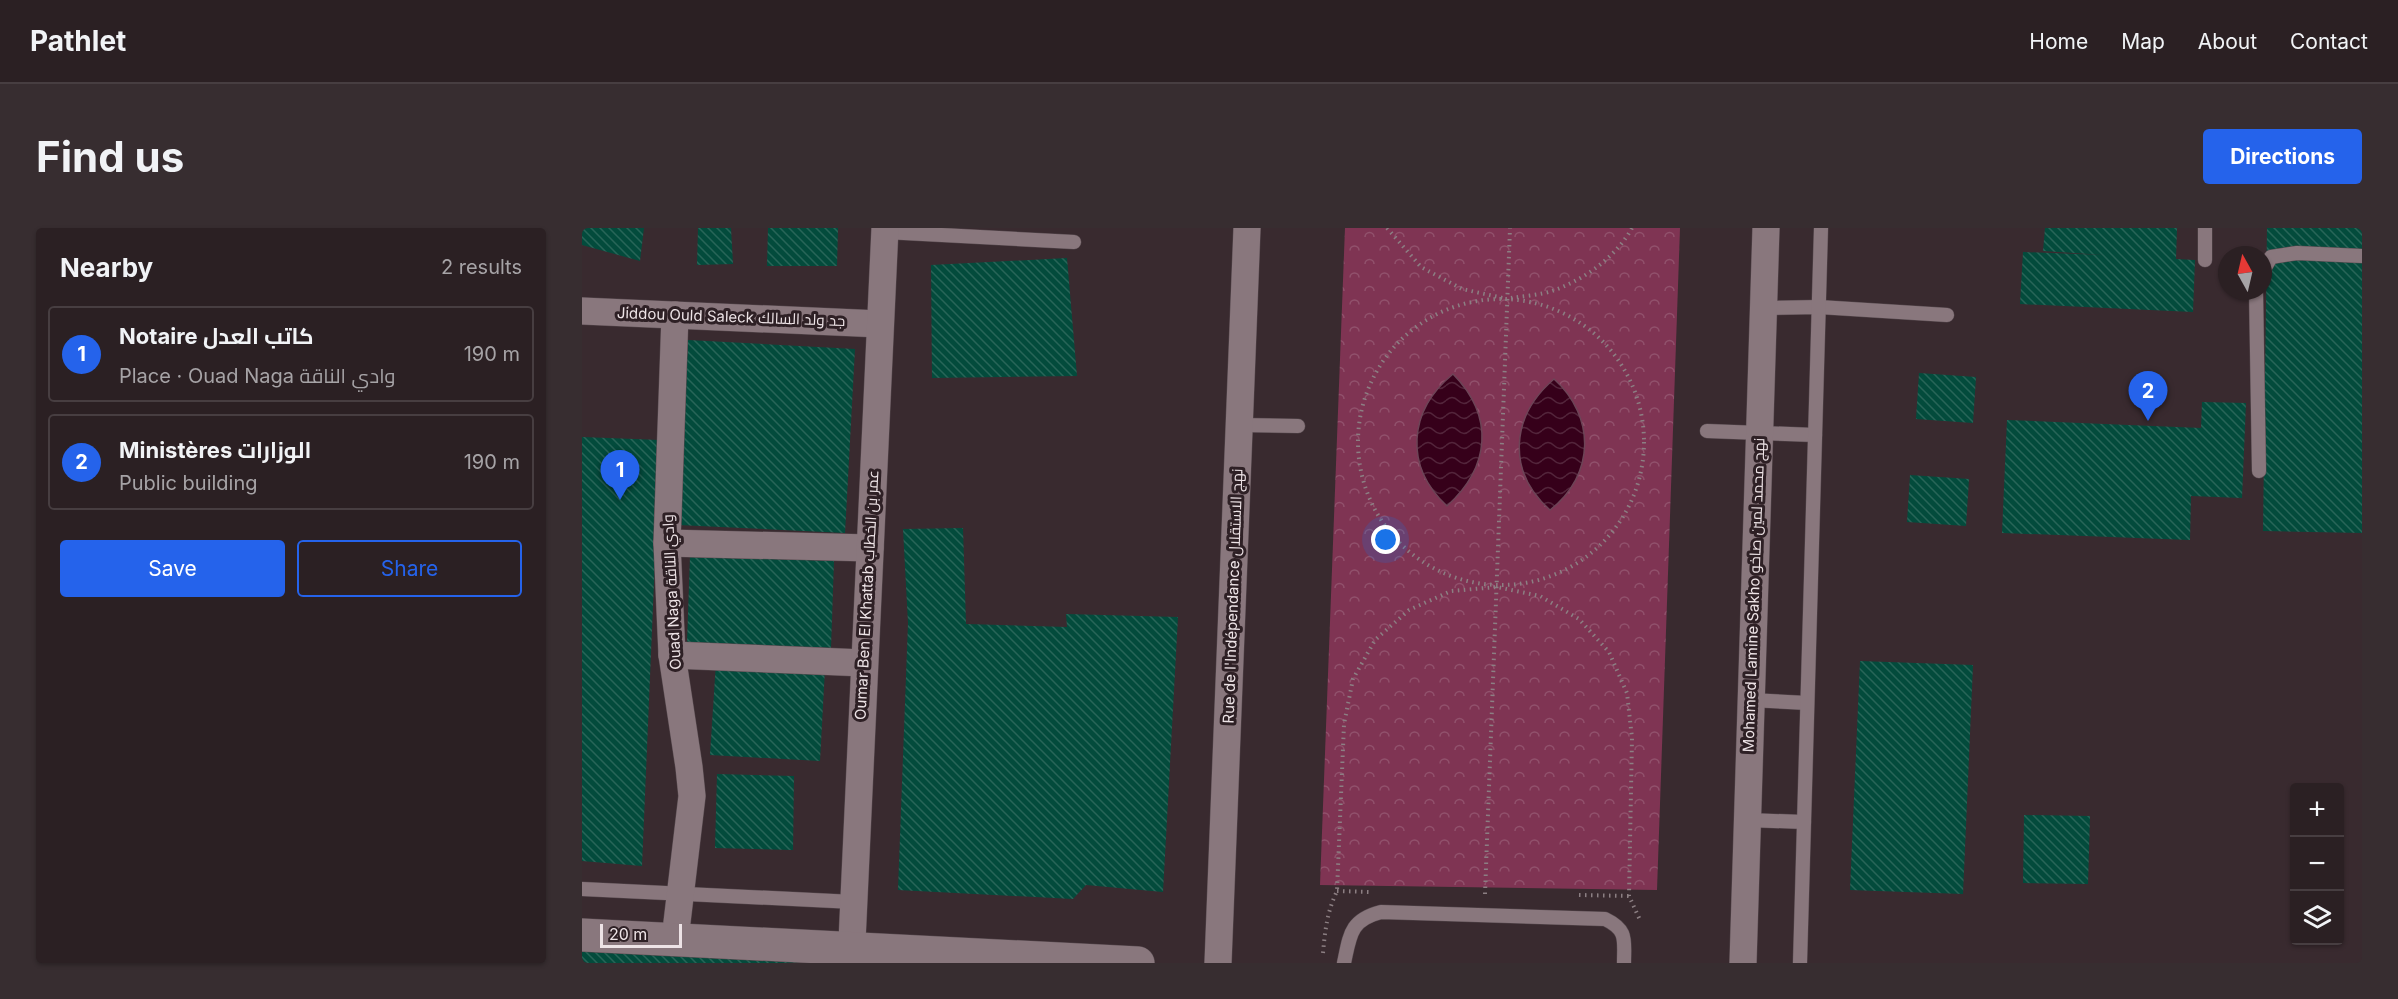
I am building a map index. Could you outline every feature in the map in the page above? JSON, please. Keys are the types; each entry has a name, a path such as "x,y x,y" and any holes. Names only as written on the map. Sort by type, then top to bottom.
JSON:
{"street":[{"name":"Rue de l'Indépendance نهج الاستقلال","path":"1218,963 1247,228"},
{"name":"Mohamed Lamine Sakho نهج محمد لمين صاخو","path":"1743,963 1766,228"},
{"name":"Oumar Ben El Khattab عمر بن الخطاب","path":"852,955 885,230"},
{"name":"Jiddou Ould Saleck جد ولد السالك","path":"582,311 880,324"},
{"name":"Ouad Naga وادي الناقة","path":"675,315 667,543 672,655 692,796 675,939"},
{"path":"667,543 870,548"},
{"path":"672,655 864,663"},
{"path":"582,935 675,939 852,955 1138,963"}],"lane":[{"path":"1800,963 1821,228"},
{"path":"2205,228 2205,260"},
{"path":"885,230 1074,242"},
{"path":"2272,257 2297,253 2362,256"},
{"path":"2256,300 2259,471"},
{"path":"1763,308 1819,308 1947,315"},
{"path":"1239,425 1298,426"},
{"path":"1707,431 1815,435"},
{"path":"1750,700 1807,703"},
{"path":"1747,820 1804,822"},
{"path":"582,889 854,902"},
{"path":"1344,963 1350,934 1358,922 1369,915 1381,912 1605,918 1620,929 1624,937 1624,963"}],"path":[{"path":"1322,963 1329,906 1337,891 1344,724 1353,680 1376,640 1409,610 1451,591 1541,580 1581,562 1614,532 1636,493 1645,450 1641,405 1622,363 1592,330 1552,307 1462,289 1421,267 1388,228"},
{"path":"1485,894 1510,228"},
{"path":"1629,896 1632,738 1627,693 1609,652 1579,619 1540,596 1452,577 1413,555 1382,522 1362,481 1357,436 1366,392 1388,353 1421,323 1462,304 1552,291 1592,272 1624,242 1632,228"}],"green space":[{"path":"1345,228 1680,228 1657,890 1320,885"}],"water":[{"path":"1453,374 1467,390 1476,407 1481,424 1482,441 1479,458 1472,475 1447,506 1423,474 1418,456 1417,439 1420,421 1427,405 1438,389"},
{"path":"1554,379 1568,394 1577,411 1583,428 1585,446 1576,480 1565,496 1550,510 1536,495 1526,478 1519,444 1522,426 1529,410"}],"building":[{"path":"582,228 644,228 640,261 582,245"},
{"path":"698,228 731,228 733,264 697,265"},
{"path":"768,228 838,228 837,266 767,266"},
{"path":"2045,228 2177,228 2176,259 2195,260 2193,312 2020,304 2023,252 2104,255 2043,251"},
{"path":"2267,228 2362,228 2362,533 2263,531 2266,300 2272,300 2272,246 2267,246"},
{"path":"1067,258 1077,376 932,378 931,265"},
{"path":"688,340 855,349 845,533 678,525"},
{"path":"1919,373 1976,377 1973,423 1916,419"},
{"path":"2202,402 2246,403 2242,498 2191,496 2190,540 2002,533 2007,420 2201,428"},
{"path":"582,437 660,440 642,866 582,861"},
{"path":"1910,475 1969,479 1966,526 1907,522"},
{"path":"963,528 966,624 1067,627 1066,614 1178,617 1163,892 1086,885 1073,899 898,890 908,623 903,529"},
{"path":"690,556 834,561 831,648 687,643"},
{"path":"1860,661 1973,665 1963,894 1850,890"},
{"path":"716,662 825,669 820,761 710,755"},
{"path":"717,774 794,776 793,850 715,848"},
{"path":"2024,815 2090,816 2088,884 2023,883"},
{"path":"582,950 815,963 582,963"}],"place":[{"name":"Ministères الوزارات","path":"2148,421"},
{"name":"Notaire كاتب العدل","path":"620,500"}]}
